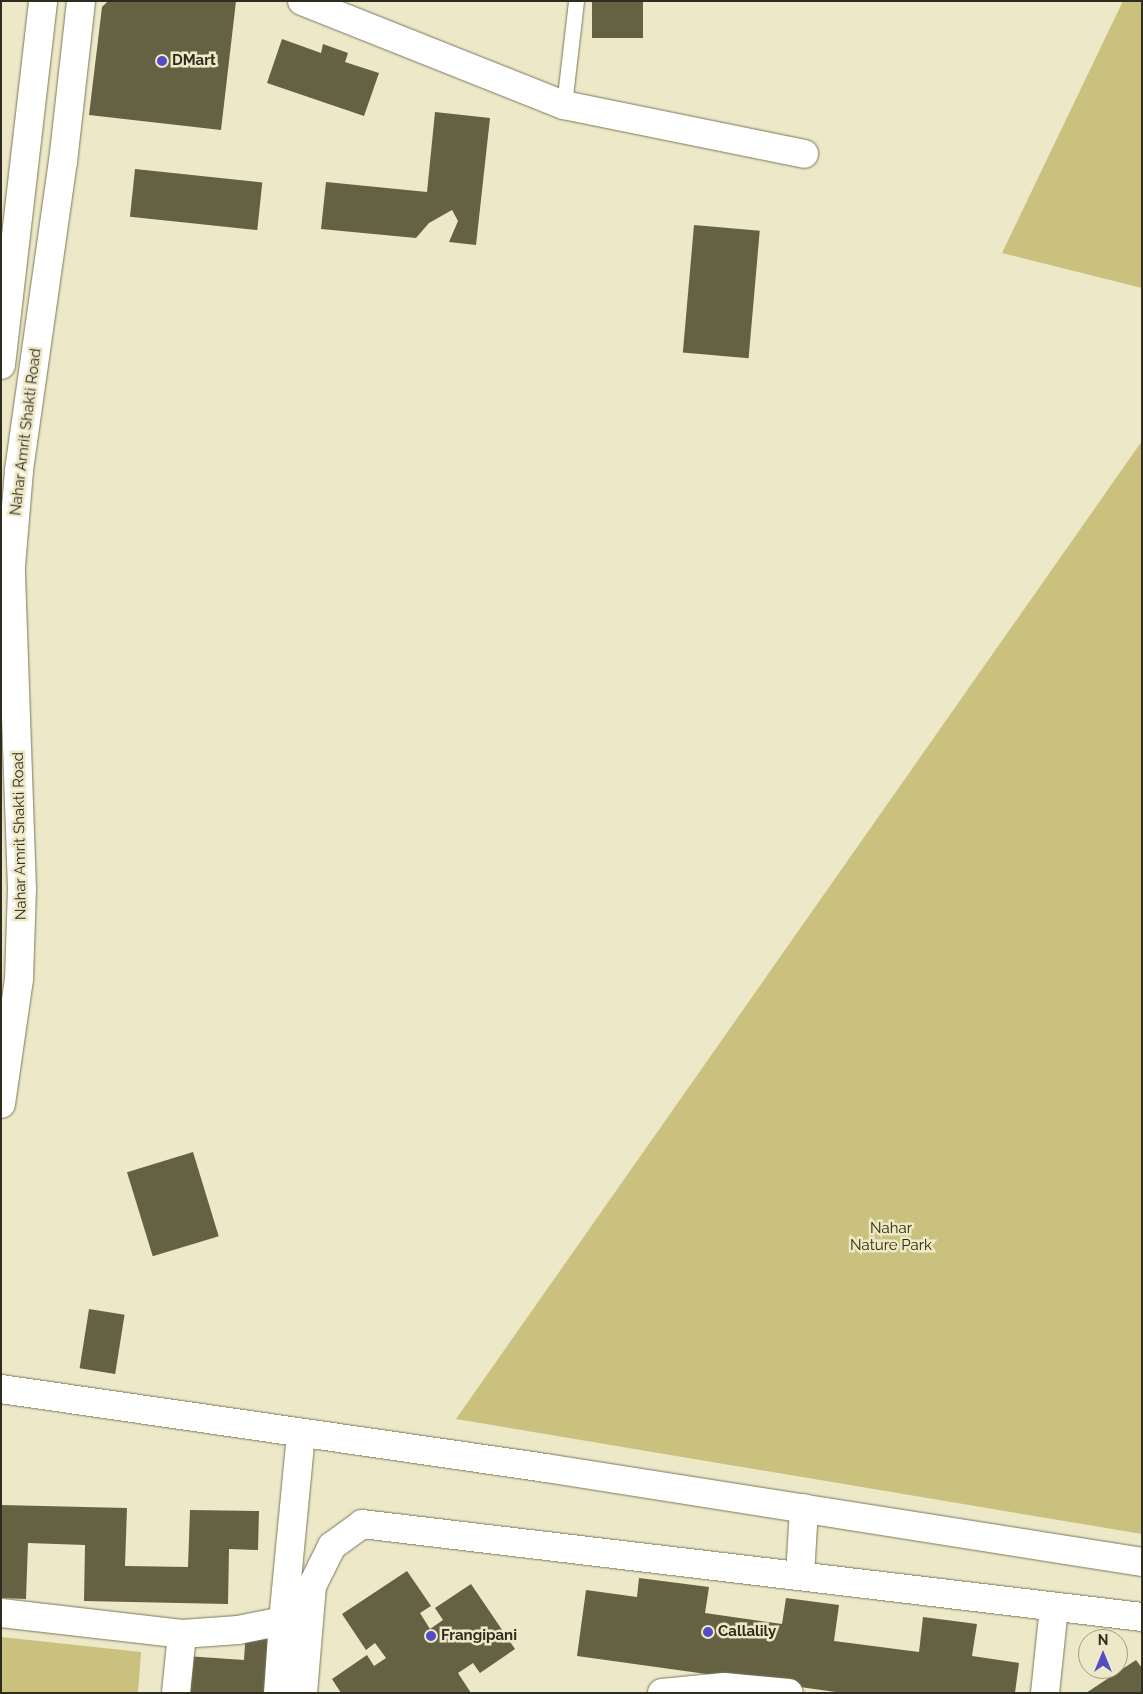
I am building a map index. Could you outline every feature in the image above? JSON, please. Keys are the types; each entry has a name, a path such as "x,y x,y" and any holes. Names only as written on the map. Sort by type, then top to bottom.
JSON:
{"street":[{"path":"1,365 43,1"},
{"name":"Nahar Amrit Shakti Road","path":"1,1104 19,979 22,889 6,566 18,470 63,162 81,1"},
{"path":"302,1 564,105 804,154"},
{"path":"25,159 63,162"},
{"path":"1,1389 804,1508 1142,1562"},
{"path":"278,1693 301,1432"},
{"path":"800,1576 804,1508"},
{"path":"304,1693 312,1586 332,1546 362,1524 1142,1617"},
{"path":"1045,1693 1054,1607"},
{"path":"1,1613 182,1634 238,1630 283,1620"},
{"path":"176,1693 182,1634"},
{"path":"662,1693 724,1687 789,1693"}],"lane":[{"path":"564,105 576,1"}],"green space":[{"path":"1123,1 1142,1 1142,288 1002,253"},
{"name":"Nahar Nature Park","path":"1142,441 1142,1534 456,1419"},
{"path":"1,1637 141,1652 138,1693 1,1693"}],"building":[{"name":"DMart","path":"108,1 236,1 221,130 89,115 102,7"},
{"path":"592,1 643,1 643,38 592,38"},
{"path":"282,39 321,53 323,44 348,53 345,62 379,73 364,116 267,83"},
{"path":"435,112 490,118 476,245 449,242 458,221 452,210 429,223 416,238 321,229 326,182 427,192"},
{"path":"135,169 262,182 257,230 130,217"},
{"path":"694,225 760,231 749,358 683,353"},
{"path":"193,1152 219,1236 153,1256 127,1172"},
{"path":"89,1309 125,1315 115,1374 80,1368"},
{"path":"1,1505 127,1508 125,1566 188,1567 190,1510 259,1511 258,1550 229,1549 228,1604 84,1601 85,1545 28,1543 26,1599 1,1598"},
{"name":"Frangipani","path":"407,1571 431,1606 420,1613 430,1629 443,1620 435,1608 471,1584 515,1649 480,1673 473,1663 458,1673 471,1693 341,1693 332,1679 367,1655 374,1666 386,1658 375,1643 366,1650 342,1614"},
{"name":"Callalily","path":"639,1578 709,1587 705,1613 782,1624 786,1598 839,1605 834,1641 919,1652 923,1617 977,1624 972,1656 1019,1663 1015,1693 843,1693 577,1656 586,1590 637,1597"},
{"path":"246,1629 282,1631 277,1693 183,1693 186,1656 244,1660"},
{"path":"1136,1660 1142,1668 1142,1693 1086,1693 1107,1679 1128,1679 1128,1665"}],"place":[{"name":"DMart","path":"162,61"},
{"name":"Callalily","path":"708,1632"},
{"name":"Frangipani","path":"431,1636"}]}
